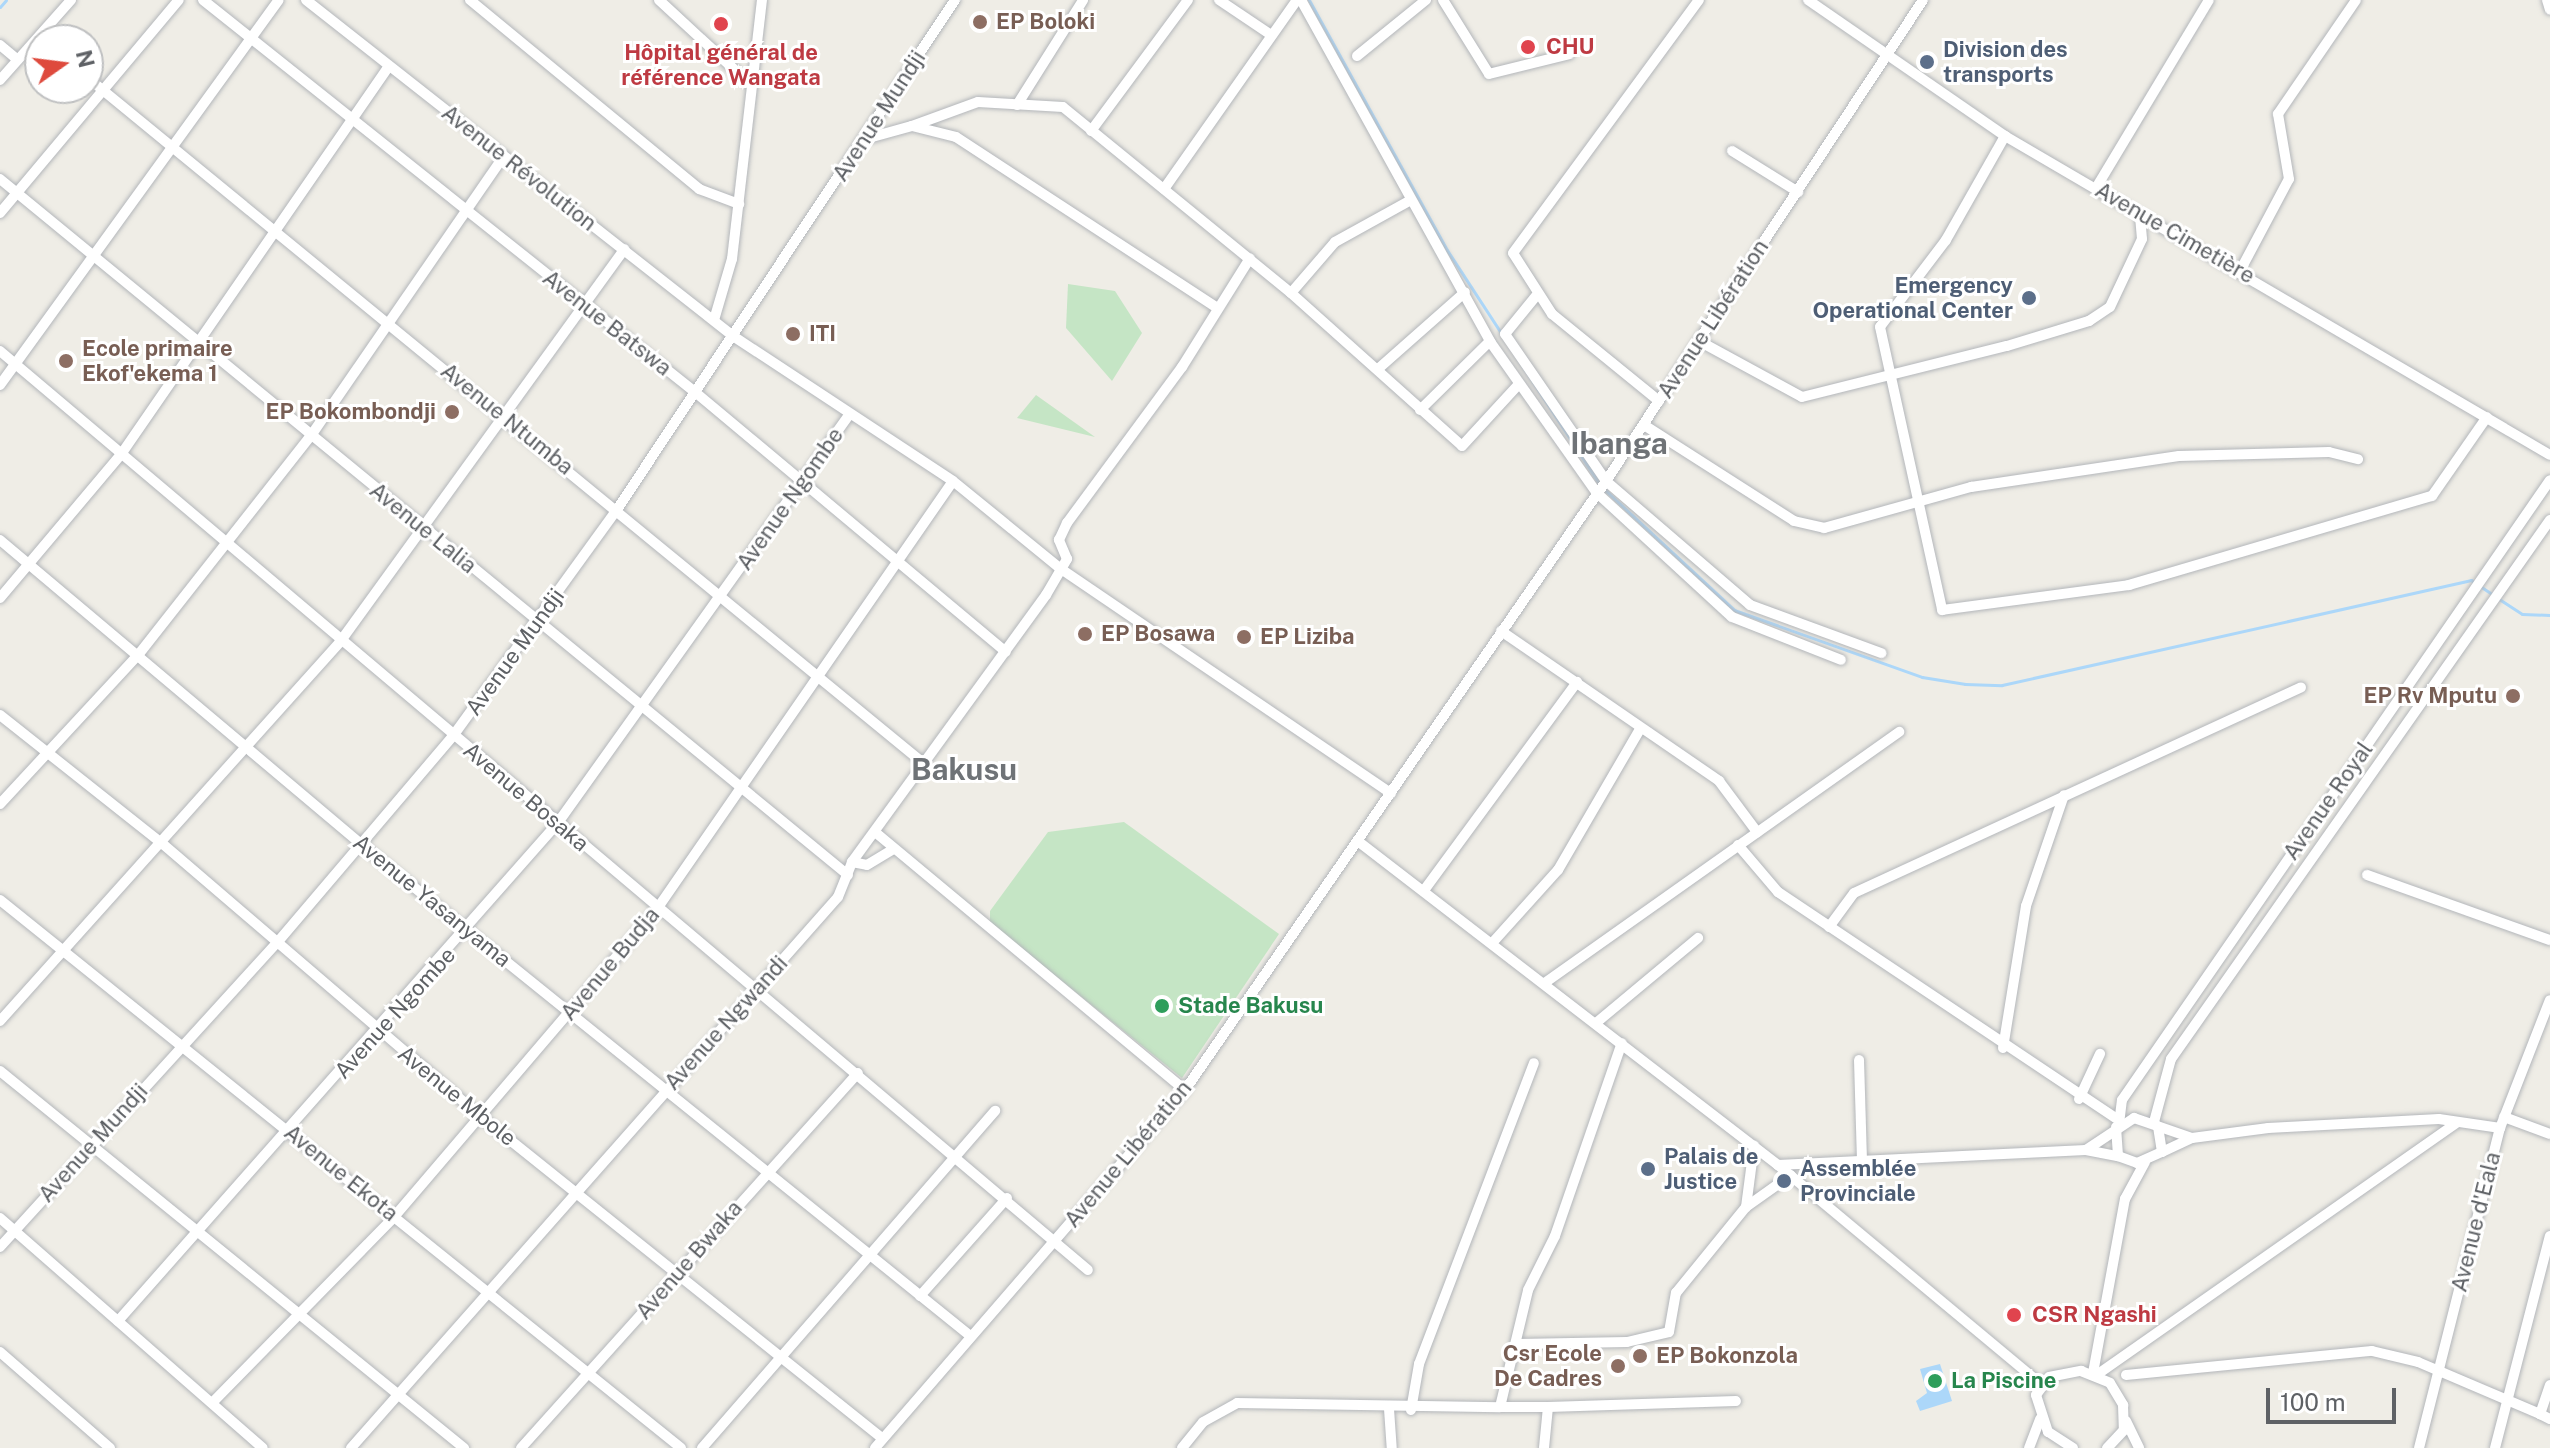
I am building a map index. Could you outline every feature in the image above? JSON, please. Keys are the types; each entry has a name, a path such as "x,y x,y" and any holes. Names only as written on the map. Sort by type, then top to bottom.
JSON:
{"street":[{"path":"52,24 71,0"},
{"path":"104,90 179,0"},
{"name":"Avenue Batswa","path":"203,0 695,392 896,565 1006,652"},
{"path":"0,385 279,0"},
{"name":"Avenue Révolution","path":"306,0 733,336 953,481 1061,569 1391,793"},
{"path":"470,0 699,189 739,204"},
{"path":"659,0 751,85"},
{"path":"714,320 739,204 762,0"},
{"name":"Avenue Mundji","path":"0,1247 363,846 453,736 618,508 955,0"},
{"path":"1017,105 1083,0"},
{"path":"1091,131 1188,0"},
{"path":"1219,0 1271,35"},
{"path":"1164,189 1271,35 1299,0 1490,341 1519,384 1602,487 1732,617 1841,660"},
{"path":"1357,56 1426,0"},
{"path":"1443,0 1489,74 1570,54"},
{"path":"1659,401 1536,296 1515,260 1516,246 1555,203 1699,0"},
{"name":"Avenue Cimetière","path":"1808,0 1886,57 2005,136 2550,455"},
{"name":"Avenue Libération","path":"879,1444 968,1334 1185,1090 1644,425 1923,0"},
{"path":"2096,188 2209,0"},
{"path":"2240,271 2289,179 2278,114 2356,0"},
{"path":"2547,0 2550,10"},
{"path":"0,45 18,60"},
{"path":"0,80 24,54"},
{"path":"0,598 122,453 276,236 389,66"},
{"name":"Avenue Ntumba","path":"104,92 276,236 393,322 502,419 618,508 923,763"},
{"path":"865,139 978,102 1063,107 1250,258 1462,446 1519,384"},
{"path":"0,213 92,104"},
{"path":"912,126 956,137 1216,307"},
{"path":"2005,136 1946,240 1882,320 1886,376 1942,610 2078,595 2432,496 2487,417"},
{"path":"1732,151 1798,192"},
{"path":"0,804 139,654 310,437 393,322 464,211 503,157"},
{"name":"Avenue Lalia","path":"0,179 201,340 310,437 538,622 640,712 848,875"},
{"path":"1291,293 1335,242 1411,200"},
{"path":"1699,341 1794,396 1886,376 2101,316 2122,290 2142,239 2140,215"},
{"path":"2142,239 2161,227"},
{"path":"0,1021 66,954 250,750 340,642 502,419 581,304 624,249"},
{"path":"1061,569 1067,559 1059,540 1067,523 1182,367 1216,307 1250,258"},
{"path":"1378,369 1465,292"},
{"path":"1536,296 1505,334 1602,487 1736,595 1881,653"},
{"path":"1420,410 1490,341"},
{"name":"Avenue Bosaka","path":"0,351 657,909 960,1156 1088,1270"},
{"name":"Avenue Ngombe","path":"118,1321 198,1228 291,1132 469,930 557,824 640,712 849,415"},
{"path":"1644,425 1814,527 1916,501 2179,456 2329,452 2358,459"},
{"name":"Avenue Royal","path":"2086,1150 2117,1123 2480,579 2550,480"},
{"name":"Avenue Budja","path":"212,1403 394,1217 657,909 744,792 953,481"},
{"name":"Avenue Royal","path":"2156,1124 2171,1059 2550,520"},
{"name":"Avenue Yasanyama","path":"0,540 139,654 363,846 968,1334"},
{"name":"Avenue Ngwandi","path":"351,1448 490,1297 838,897 852,862 1006,652 1061,569"},
{"path":"1501,631 1729,790 1757,832"},
{"path":"1425,889 1577,682"},
{"path":"1829,927 1854,893 2301,687"},
{"name":"Avenue Mbole","path":"0,715 164,845 480,1116 784,1357 879,1444"},
{"path":"1494,941 1558,870 1640,729"},
{"path":"1546,982 1899,732"},
{"path":"2003,1048 2026,906 2064,795"},
{"path":"875,832 1185,1090"},
{"path":"1359,842 1494,941 1791,1175 2040,1383"},
{"path":"1738,845 1760,879 2079,1099 2117,1123 2134,1118 2192,1138"},
{"path":"852,862 867,865 894,849"},
{"path":"2367,875 2550,940"},
{"name":"Avenue Ekota","path":"0,900 681,1448"},
{"path":"1596,1023 1698,938"},
{"name":"Avenue d'Eala","path":"2419,1448 2502,1123 2550,1000"},
{"path":"1505,1403 1528,1290 1555,1236 1622,1043"},
{"path":"2079,1099 2100,1054"},
{"path":"1859,1060 1862,1159"},
{"path":"1411,1410 1419,1364 1534,1063"},
{"path":"0,1071 90,1146 198,1228 464,1448"},
{"name":"Avenue Bwaka","path":"521,1448 588,1376 766,1171 858,1073"},
{"path":"702,1448 960,1156 995,1111"},
{"path":"2117,1123 2121,1158 2131,1184"},
{"path":"2040,1383 2065,1372 2096,1374 2132,1356 2457,1123"},
{"path":"2096,1374 2131,1184 2145,1162 2162,1152 2192,1138 2457,1123 2502,1123 2550,1134"},
{"path":"2156,1124 2162,1152"},
{"path":"1746,1207 1754,1146"},
{"path":"1778,1165 2086,1150 2145,1162"},
{"path":"1518,1344 1627,1342 1669,1332 1676,1293 1746,1207 1791,1175"},
{"path":"920,1296 1007,1198"},
{"path":"0,1218 263,1448"},
{"path":"2495,1448 2550,1236"},
{"path":"2126,1375 2347,1349 2418,1362 2438,1374 2545,1416 2550,1385"},
{"path":"0,1352 110,1448"},
{"path":"2115,1389 2126,1375 2132,1356"},
{"path":"2096,1374 2115,1389 2139,1448"},
{"path":"2029,1448 2040,1419 2040,1383"},
{"path":"1182,1448 1203,1422 1237,1403 1411,1410 1505,1403 1548,1407 1736,1401"},
{"path":"1544,1448 1548,1407"},
{"path":"1389,1409 1392,1448"},
{"path":"2040,1419 2069,1446"},
{"path":"2107,1448 2126,1421"},
{"path":"2051,1448 2069,1446"}],"green space":[{"path":"1068,284 1115,291 1142,333 1112,381 1066,328"},
{"path":"1036,395 1095,437 1017,418"},
{"name":"Stade Bakusu","path":"1124,822 1279,934 1182,1078 990,923 990,911 1048,832"}],"water":[{"name":"La Piscine","path":"1940,1364 1952,1401 1920,1411 1916,1401 1927,1393 1920,1369"}],"waterway":[{"path":"0,7 6,0"},
{"path":"1309,0 1447,250 1599,483"},
{"path":"1604,489 1734,610 1922,677 1965,684 2002,685 2471,580 2492,594"},
{"path":"2499,599 2522,614 2550,615"}],"place":[{"name":"EP Boloki","path":"980,22"},
{"name":"Hôpital général de référence Wangata","path":"721,24"},
{"name":"CHU","path":"1528,47"},
{"name":"Division des transports","path":"1927,62"},
{"name":"Emergency Operational Center","path":"2029,298"},
{"name":"ITI","path":"793,334"},
{"name":"Ecole primaire Ekof'ekema 1","path":"66,361"},
{"name":"EP Bokombondji","path":"452,412"},
{"name":"EP Bosawa","path":"1085,634"},
{"name":"EP Liziba","path":"1244,637"},
{"name":"EP Rv Mputu","path":"2513,696"},
{"name":"Stade Bakusu","path":"1162,1006"},
{"name":"Palais de Justice","path":"1648,1169"},
{"name":"Assemblée Provinciale","path":"1784,1181"},
{"name":"CSR Ngashi","path":"2014,1315"},
{"name":"EP Bokonzola","path":"1640,1356"},
{"name":"Csr Ecole De Cadres","path":"1618,1366"},
{"name":"La Piscine","path":"1935,1381"}],"district":[{"name":"Ibanga","path":"1619,443"},
{"name":"Bakusu","path":"964,769"}]}
